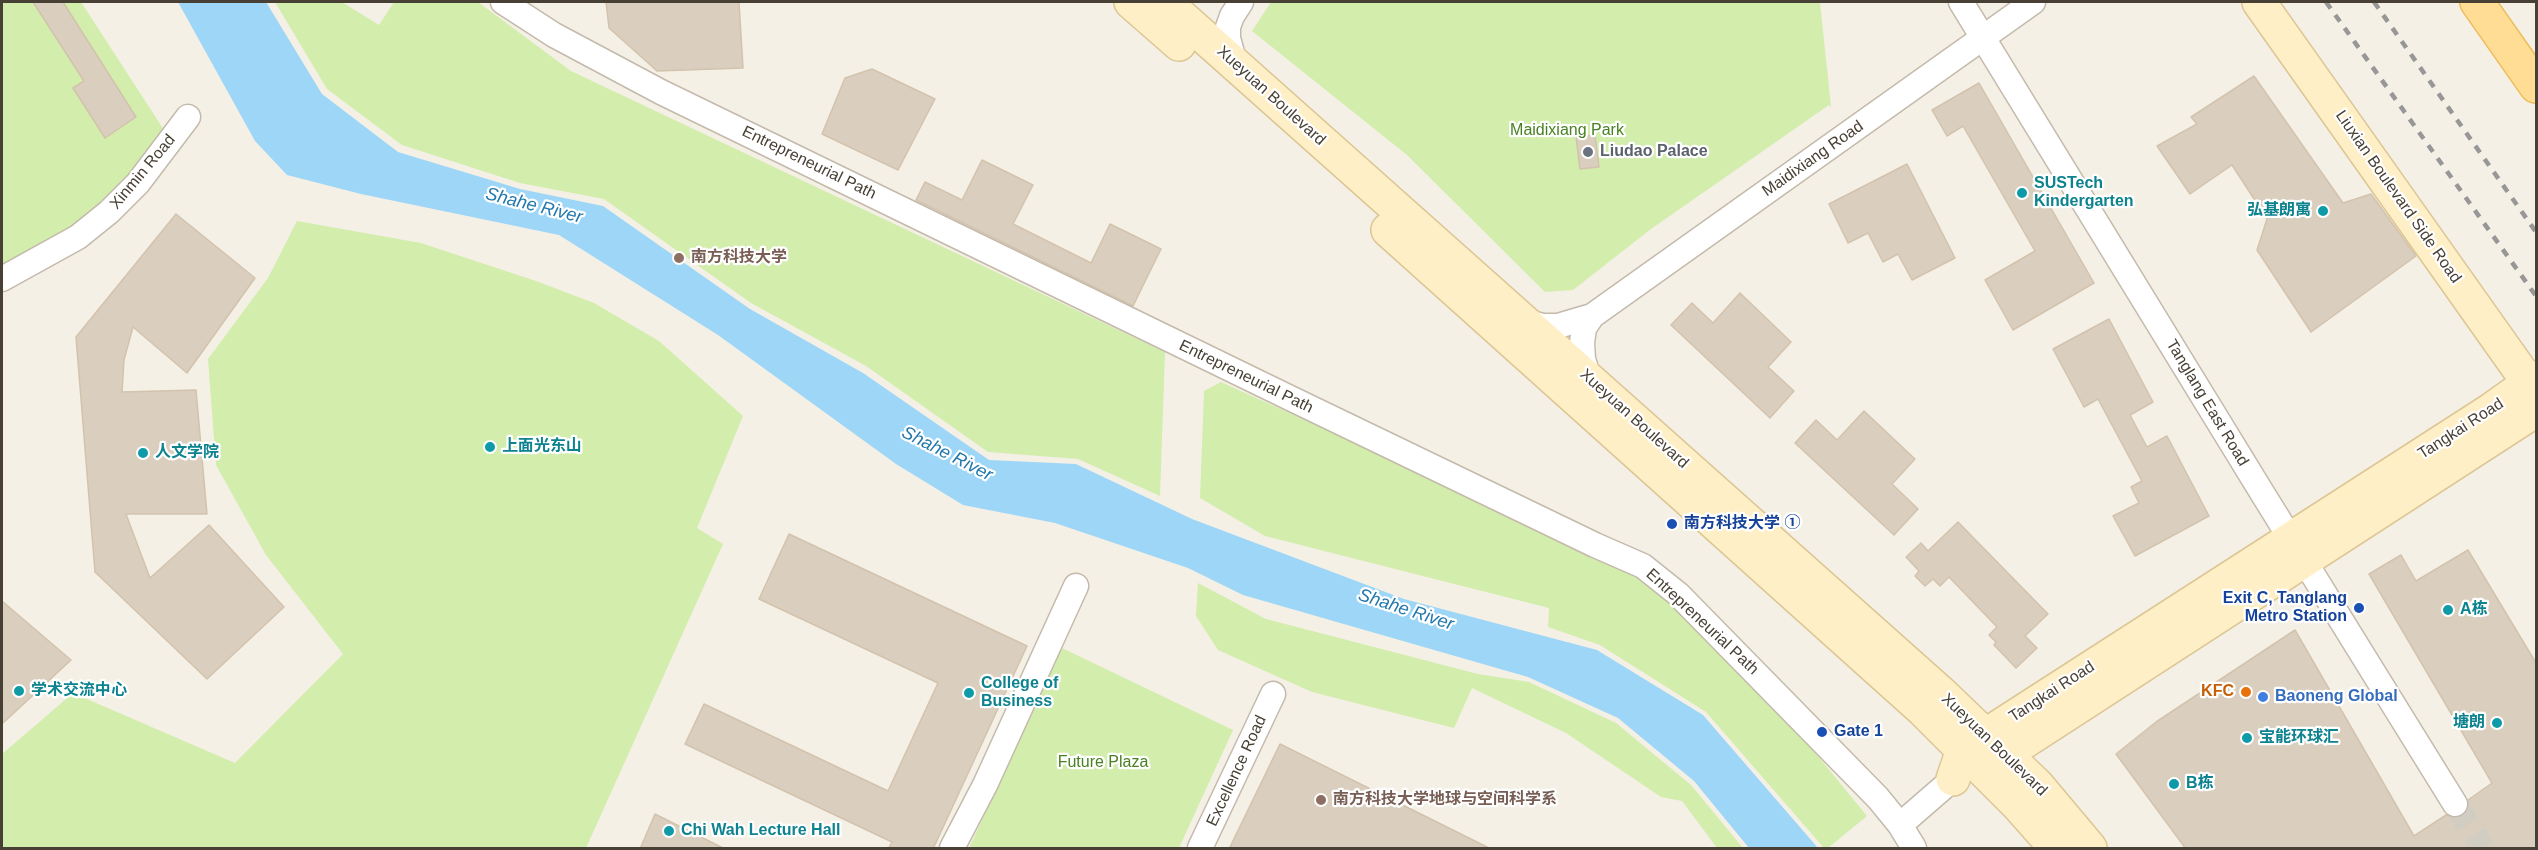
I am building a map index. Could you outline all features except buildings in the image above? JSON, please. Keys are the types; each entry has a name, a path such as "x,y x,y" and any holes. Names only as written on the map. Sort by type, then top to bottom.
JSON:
{"main road":[{"name":"Xueyuan Boulevard","path":"1131,2 1978,757 2055,806 2090,849"},
{"name":"Xueyuan Boulevard","path":"1165,2 1904,659 1978,757 2056,849"},
{"name":"Liuxian Boulevard Side Road","path":"2259,2 2535,386"},
{"name":"Liuxian Boulevard Side Road","path":"2278,2 2535,386"},
{"path":"2477,2 2536,86"},
{"name":"Tangkai Road","path":"1978,757 2058,719 2491,410 2535,386"},
{"name":"Tangkai Road","path":"1978,757 2297,550"},
{"path":"2055,806 2045,763 2048,741 2058,719"}],"street":[{"name":"Entrepreneurial Path","path":"503,2 554,35 661,92 1290,399 1643,566 1678,594 1878,798 1900,825 1914,849"},
{"name":"Tanglang East Road","path":"1961,2 2455,804"},
{"name":"Maidixiang Road","path":"1524,321 1543,327 1558,327 1592,316 2033,2"},
{"path":"1193,26 1214,26 1236,9"},
{"path":"1235,64 1228,38 1236,9"},
{"name":"Xinmin Road","path":"2,279 78,237 109,212 138,183 188,117"},
{"path":"1589,379 1583,359 1582,343 1584,328 1592,316"},
{"path":"952,849 985,785 1076,586"},
{"name":"Excellence Road","path":"1200,849 1273,694"},
{"path":"1900,825 1978,757"}],"green space":[{"path":"2,2 81,2 164,130 130,177 77,223 2,266"},
{"path":"275,2 342,2 379,25 394,2 478,2 571,71 1165,352 1160,496 1078,459 988,452 866,366 751,303 604,199 520,183 402,145 327,89"},
{"name":"Maidixiang Park","path":"1271,2 1820,2 1831,107 1829,105 1651,229 1573,290 1545,292 1407,155 1252,31"},
{"path":"297,221 421,243 594,303 659,341 743,416 697,528 723,544 586,848 2,848 2,754 73,693 235,763 343,654 266,555 216,465 208,359 268,278"},
{"path":"1221,382 1638,571 1754,678 1867,816 1828,848 1824,848 1706,712 1600,645 1548,627 1549,608 1265,536 1200,498 1204,391"},
{"path":"1198,583 1266,619 1478,674 1529,682 1616,723 1691,785 1743,848 1717,848 1682,801 1661,797 1566,733 1472,688 1454,728 1312,692 1218,650 1196,616"},
{"name":"Future Plaza","path":"1062,648 1233,730 1179,848 969,848"}],"water":[{"name":"Shahe River","path":"178,2 266,2 322,94 398,152 520,189 603,206 750,309 863,373 989,460 1076,464 1192,519 1404,599 1597,650 1703,715 1818,848 1749,848 1694,781 1618,718 1528,677 1243,595 1188,568 1055,523 963,505 896,464 718,335 559,235 361,194 287,175 255,141"}],"tunnel":[{"path":"2455,804 2483,848"}],"railway":[{"path":"2326,2 2536,296"},
{"path":"2374,2 2536,232"}],"place":[{"name":"Liudao Palace","path":"1588,152"},
{"name":"SUSTech Kindergarten","path":"2022,193"},
{"name":"弘基朗寓","path":"2323,211"},
{"name":"南方科技大学","path":"679,258"},
{"name":"上面光东山","path":"490,447"},
{"name":"人文学院","path":"143,453"},
{"name":"南方科技大学 ①","path":"1672,524"},
{"name":"Exit C, Tanglang Metro Station","path":"2359,608"},
{"name":"A栋","path":"2448,610"},
{"name":"学术交流中心","path":"19,691"},
{"name":"KFC","path":"2246,692"},
{"name":"College of Business","path":"969,693"},
{"name":"Baoneng Global","path":"2263,697"},
{"name":"塘朗","path":"2497,723"},
{"name":"Gate 1","path":"1822,732"},
{"name":"宝能环球汇","path":"2247,738"},
{"name":"B栋","path":"2174,784"},
{"name":"南方科技大学地球与空间科学系","path":"1321,800"},
{"name":"Chi Wah Lecture Hall","path":"669,831"}]}
